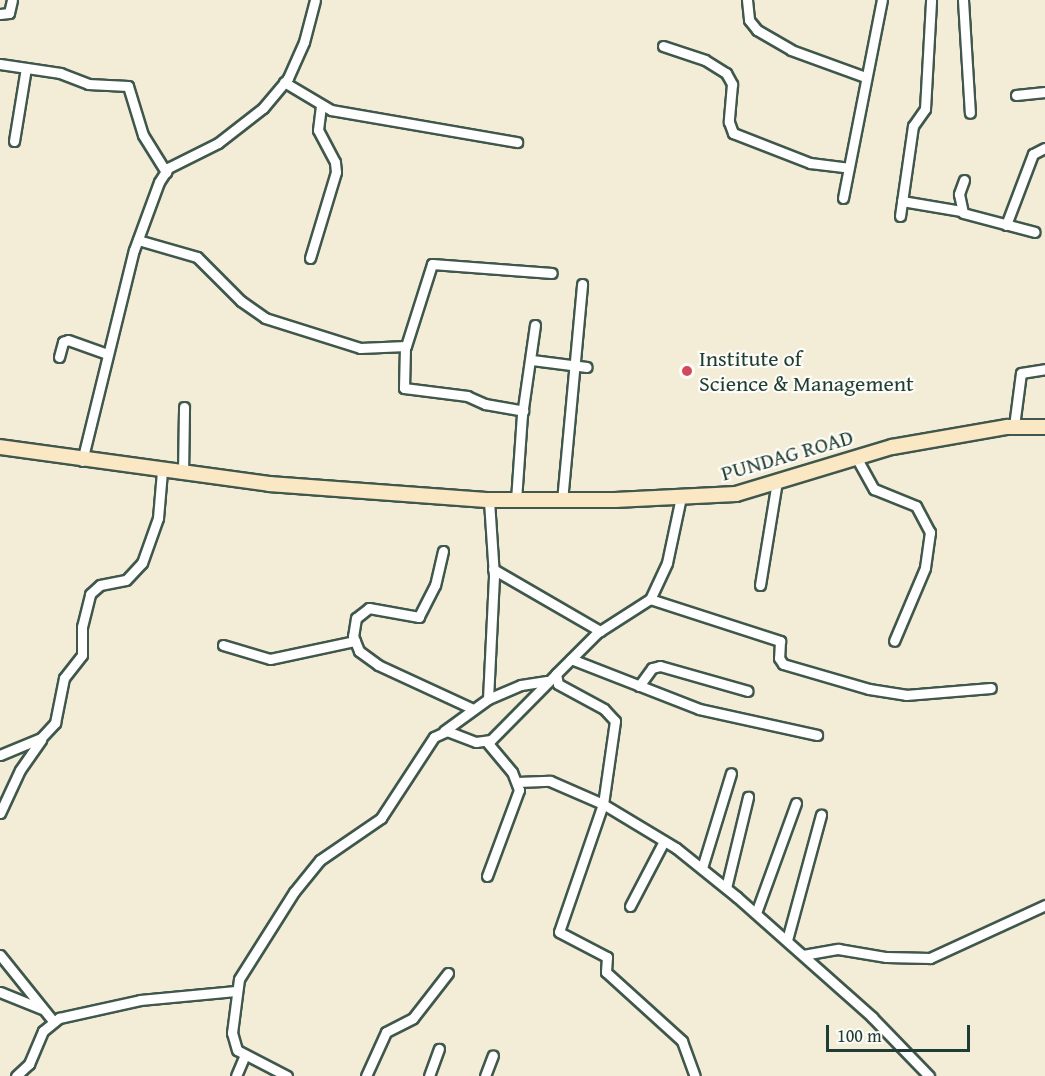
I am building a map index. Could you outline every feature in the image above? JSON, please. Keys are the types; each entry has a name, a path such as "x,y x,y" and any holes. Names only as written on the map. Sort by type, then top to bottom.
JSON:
{"street":[{"path":"0,14 9,13 12,0"},
{"path":"82,461 107,354 138,240 166,172 241,128 284,82 304,42 315,0"},
{"path":"747,0 748,20 757,30 791,50 865,77"},
{"path":"843,198 882,0"},
{"path":"900,216 913,126 925,109 931,0"},
{"path":"963,0 970,113"},
{"path":"663,46 715,64 728,75 732,84 729,128 733,133 810,163 848,168"},
{"path":"0,64 68,75 88,84 128,86 143,135 166,172"},
{"path":"14,141 26,68"},
{"path":"284,82 321,106 517,142"},
{"path":"1016,95 1045,92"},
{"path":"310,258 336,172 335,162 318,130 321,106"},
{"path":"1006,225 1033,154 1045,148"},
{"path":"961,211 959,194 964,180"},
{"path":"902,201 961,211 1035,232"},
{"path":"138,240 197,257 241,301 265,318 355,347 405,347"},
{"path":"523,411 484,404 467,396 406,389 405,347 432,264 552,273"},
{"path":"562,501 582,284"},
{"path":"516,500 523,411 532,360 535,325"},
{"path":"59,357 65,340 107,354"},
{"path":"532,360 587,367"},
{"path":"1014,426 1021,373 1045,369"},
{"path":"183,474 184,407"},
{"name":"PUNDAG ROAD","path":"0,447 82,461 183,474 429,496 562,501 736,494 856,457 1014,426 1045,427"},
{"path":"856,457 874,489 913,504 930,532 925,568 894,641"},
{"path":"0,813 20,770 41,738 55,723 64,678 82,656 82,627 90,594 100,585 126,580 142,563 158,518 162,471"},
{"path":"760,585 777,481"},
{"path":"488,742 600,631 650,599 667,563 681,497"},
{"path":"488,699 494,569 489,500"},
{"path":"443,551 435,585 419,617 369,608 354,622 355,641 359,651 378,665 471,708"},
{"path":"494,569 600,631"},
{"path":"650,599 780,641 779,658 783,664 869,689 906,695 992,688"},
{"path":"224,645 270,659 355,641"},
{"path":"572,659 699,709 817,735"},
{"path":"639,686 652,668 660,666 748,691"},
{"path":"556,674 558,684 604,709 615,722 603,804 559,932 607,957 606,972 682,1041 695,1076"},
{"path":"287,1076 245,1055 232,1042 236,991 245,968 307,873 335,848 381,818 431,741 471,708 522,685 547,681"},
{"path":"444,731 488,742 517,782 518,797 487,876"},
{"path":"0,755 41,738"},
{"path":"702,868 731,773"},
{"path":"517,782 550,781 603,804 664,841 702,868 787,940 929,1076"},
{"path":"726,888 748,797"},
{"path":"756,914 796,803"},
{"path":"787,940 821,815"},
{"path":"630,906 664,841"},
{"path":"803,955 838,949 886,957 930,958 1045,905"},
{"path":"0,955 53,1021"},
{"path":"366,1076 386,1032 413,1018 448,973"},
{"path":"16,1076 29,1064 43,1031 53,1021 140,1000 236,991"},
{"path":"0,992 44,1010"},
{"path":"429,1076 439,1049"},
{"path":"236,1076 245,1055"},
{"path":"485,1076 494,1055"}],"place":[{"name":"Institute of Science & Management","path":"687,371"}]}
